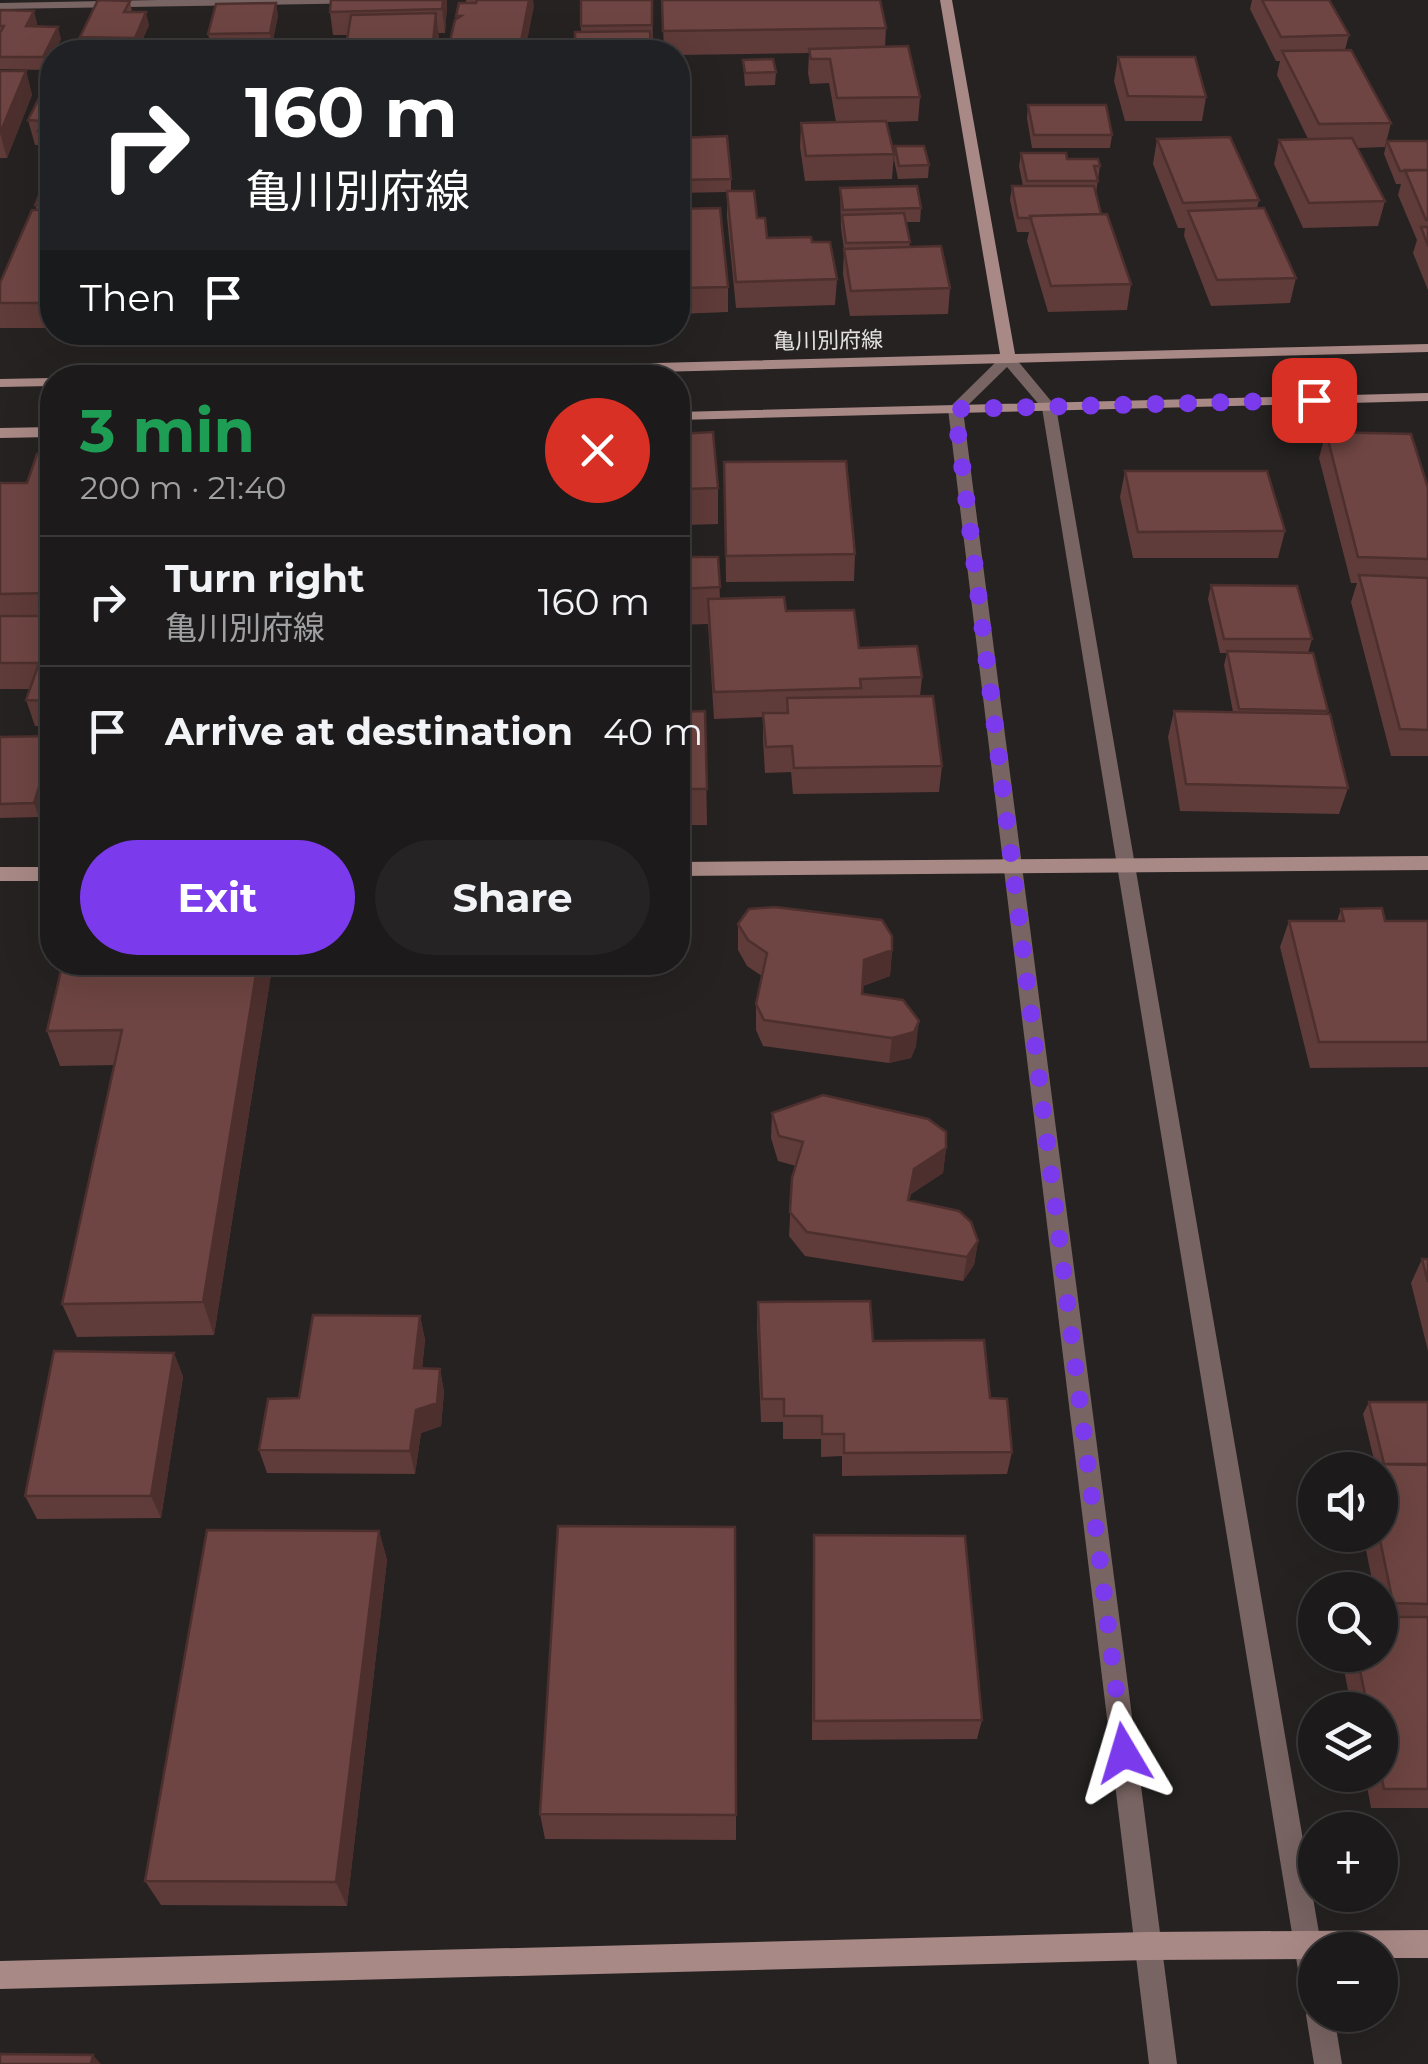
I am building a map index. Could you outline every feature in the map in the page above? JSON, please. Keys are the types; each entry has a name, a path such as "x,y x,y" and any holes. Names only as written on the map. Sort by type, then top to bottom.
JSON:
{"street":[{"path":"0,6 375,0"},
{"path":"946,0 1008,358 1050,407 1306,1932"},
{"name":"亀川別府線","path":"690,366 1428,348"},
{"path":"955,409 1008,358"},
{"path":"0,383 40,382"},
{"path":"690,416 1428,397"},
{"path":"955,409 1163,2064"},
{"path":"0,433 40,432"},
{"path":"690,869 1428,863"},
{"path":"0,874 40,874"},
{"path":"1398,1944 1428,1944"},
{"path":"0,1975 1148,1946 1298,1946"},
{"path":"1323,2032 1328,2064"}],"building":[{"path":"98,0 130,1 124,12 146,12 135,38 80,37"},
{"path":"331,0 443,0 442,9 330,12"},
{"path":"529,0 521,40 450,40 455,20 461,16 456,16 459,3"},
{"path":"581,0 652,0 652,25 581,26"},
{"path":"662,0 880,0 886,28 663,31"},
{"path":"1262,0 1329,0 1349,35 1281,37"},
{"path":"276,3 270,33 208,34 216,4"},
{"path":"0,10 34,11 26,26 58,27 52,40 40,40 40,57 0,57 0,33 4,26 0,26"},
{"path":"436,13 433,40 347,40 351,15"},
{"path":"650,31 650,40 575,40 575,32"},
{"path":"908,46 920,97 837,98 830,59 811,59 809,49"},
{"path":"1351,50 1391,123 1319,124 1282,51"},
{"path":"1118,57 1195,57 1206,97 1128,96"},
{"path":"773,59 776,72 745,73 743,60"},
{"path":"0,71 26,71 0,133"},
{"path":"40,96 40,121 28,120"},
{"path":"1028,105 1106,105 1112,135 1034,135"},
{"path":"886,121 894,154 806,156 801,123"},
{"path":"727,136 731,179 690,180 690,138"},
{"path":"1230,137 1259,200 1183,203 1157,139"},
{"path":"1352,138 1385,201 1309,203 1279,140"},
{"path":"1387,141 1428,141 1428,170 1400,171"},
{"path":"895,146 924,146 929,165 899,166"},
{"path":"1021,153 1066,153 1067,159 1098,159 1100,166 1094,166 1098,181 1027,181"},
{"path":"1405,170 1428,170 1428,220 1426,220"},
{"path":"917,186 921,208 843,210 840,188"},
{"path":"1012,186 1094,186 1101,214 1018,218"},
{"path":"727,191 754,191 757,218 765,218 767,238 811,237 812,242 830,242 837,279 736,282"},
{"path":"720,208 728,287 690,288 690,209"},
{"path":"1264,208 1296,278 1217,280 1188,211"},
{"path":"32,210 40,210 40,303 0,303 0,283"},
{"path":"904,213 910,242 846,243 842,215"},
{"path":"1107,214 1131,284 1051,286 1030,216"},
{"path":"1421,227 1428,227 1428,246"},
{"path":"941,246 950,288 851,291 844,249"},
{"path":"713,432 718,488 690,489 690,433"},
{"path":"1326,432 1411,434 1428,488 1428,559 1358,557"},
{"path":"40,454 40,593 0,594 0,483 27,483"},
{"path":"846,461 855,554 726,556 724,462"},
{"path":"1125,471 1267,471 1285,531 1138,532"},
{"path":"690,557 718,557 720,587 690,588"},
{"path":"1359,575 1428,578 1428,730 1400,729"},
{"path":"1211,585 1297,586 1312,639 1224,639"},
{"path":"784,597 786,611 854,610 859,648 917,646 922,677 860,679 861,688 714,692 708,599"},
{"path":"0,616 40,616 40,701 26,700 39,663 0,663"},
{"path":"1227,651 1313,653 1328,711 1239,709"},
{"path":"933,696 942,766 794,768 792,746 766,747 763,713 788,713 787,698"},
{"path":"705,711 707,789 690,789 690,712"},
{"path":"1174,711 1330,714 1348,788 1186,784"},
{"path":"40,736 40,783 34,803 0,804 0,737"},
{"path":"775,907 882,920 892,936 892,950 864,960 862,994 903,1000 919,1021 914,1032 892,1038 764,1020 756,1004 767,953 748,940 738,924 749,909"},
{"path":"1382,908 1385,921 1428,921 1428,1042 1319,1042 1289,921 1344,921 1341,909"},
{"path":"60,975 256,975 203,1302 62,1304 122,1030 47,1031"},
{"path":"823,1095 928,1119 946,1132 946,1148 914,1169 908,1200 959,1211 971,1222 978,1241 967,1257 807,1232 790,1212 792,1178 803,1142 779,1136 772,1113"},
{"path":"1422,1259 1428,1259 1428,1282"},
{"path":"870,1301 873,1341 984,1340 990,1398 1007,1399 1012,1452 844,1453 844,1434 822,1434 822,1416 784,1416 784,1399 762,1399 758,1302"},
{"path":"313,1315 420,1316 414,1368 440,1369 437,1403 416,1410 410,1451 259,1450 268,1399 299,1398"},
{"path":"54,1351 174,1353 151,1496 25,1496"},
{"path":"1369,1402 1428,1402 1428,1464 1398,1464 1398,1452 1381,1452"},
{"path":"1398,1465 1428,1465 1428,1604 1398,1603 1398,1572 1387,1572 1382,1552 1398,1552"},
{"path":"558,1526 735,1527 736,1815 540,1814"},
{"path":"207,1530 379,1531 336,1882 145,1881"},
{"path":"814,1535 965,1536 982,1720 814,1721"},
{"path":"1398,1617 1428,1617 1428,1789 1398,1789 1398,1692 1364,1692 1360,1672 1398,1672"},
{"path":"0,2054 93,2055 91,2064 0,2064"}],"route":[{"path":"1124,1753 955,409 1314,400"}]}
